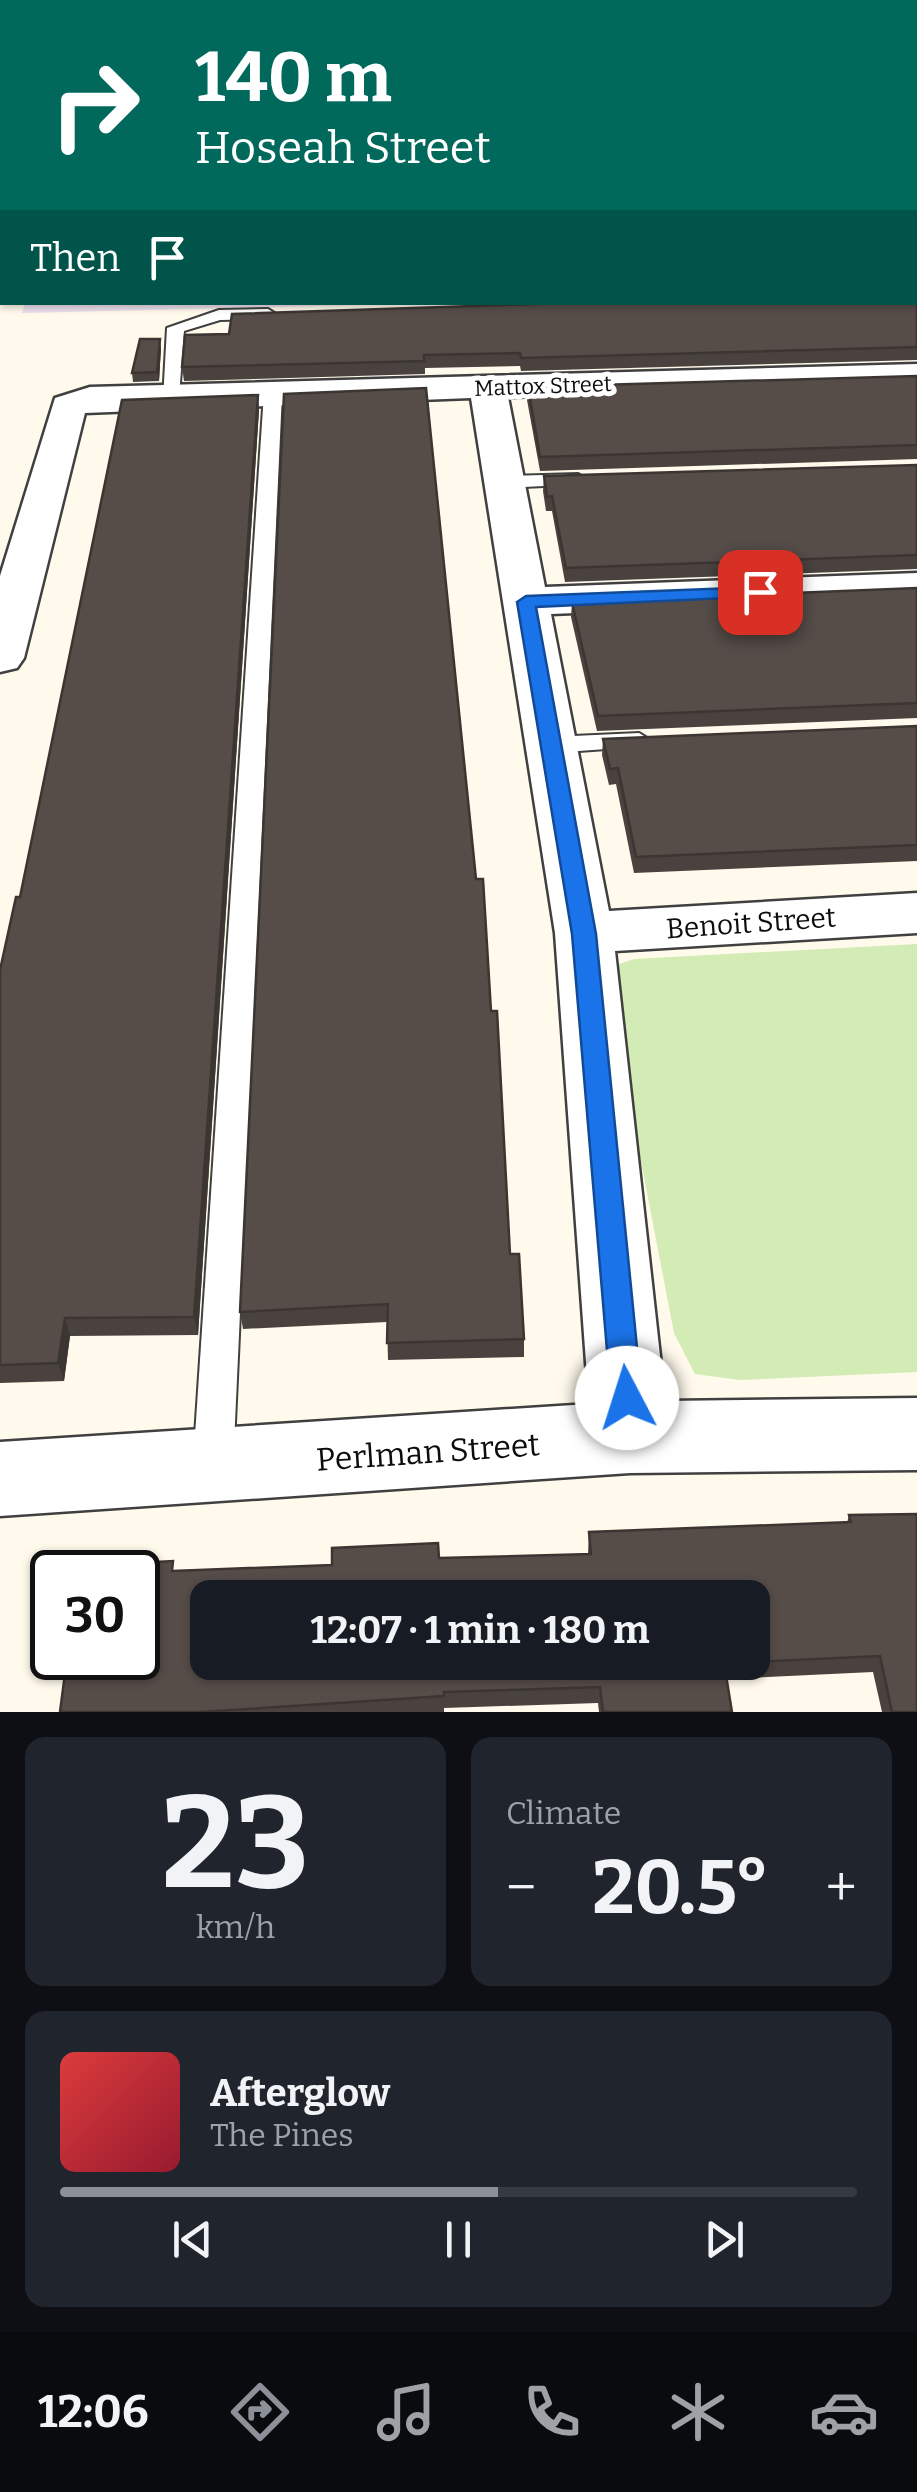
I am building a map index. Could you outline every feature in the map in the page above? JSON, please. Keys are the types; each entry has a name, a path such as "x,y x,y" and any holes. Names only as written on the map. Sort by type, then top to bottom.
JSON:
{"street":[{"name":"Mattox Street","path":"12,564 68,406 90,398 917,375"},
{"path":"488,387 584,934 630,1437"},
{"path":"0,658 12,564"},
{"path":"526,602 917,586"},
{"name":"Benoit Street","path":"584,934 917,913"},
{"name":"Perlman Street","path":"0,1479 213,1468 630,1437 917,1434"}],"lane":[{"path":"170,396 176,328 219,315 278,314"},
{"path":"213,1468 273,393"},
{"path":"505,482 603,479"},
{"path":"551,744 666,740"}],"shaded area":[{"path":"24,305 365,305 22,313"}],"green space":[{"path":"917,944 917,1372 740,1380 695,1374 674,1333 607,984 616,965 634,959"}],"building":[{"path":"506,305 917,305 917,347 521,358 520,353 424,355 424,361 182,367 185,335 229,334 232,314"},
{"path":"140,339 160,339 157,372 132,373"},
{"path":"917,376 917,445 540,457 528,387"},
{"path":"426,388 476,879 483,879 491,1011 497,1011 510,1254 519,1254 524,1339 387,1343 388,1304 240,1312 284,394"},
{"path":"258,395 194,1317 65,1318 58,1363 0,1365 0,970 16,897 20,897 122,400"},
{"path":"917,465 917,555 566,568 552,496 547,497 544,476"},
{"path":"917,588 917,703 598,716 572,602"},
{"path":"917,726 917,845 636,857 618,768 610,769 603,739"},
{"path":"917,1514 917,1712 892,1712 880,1656 770,1661 770,1580 190,1580 190,1680 727,1680 732,1712 603,1712 600,1687 444,1692 444,1696 201,1712 60,1712 64,1680 160,1680 160,1562 173,1561 172,1571 332,1565 332,1548 438,1543 439,1558 591,1554 589,1532 851,1522 849,1515"}],"route":[{"path":"627,1398 584,934 526,602 760,592"}]}
